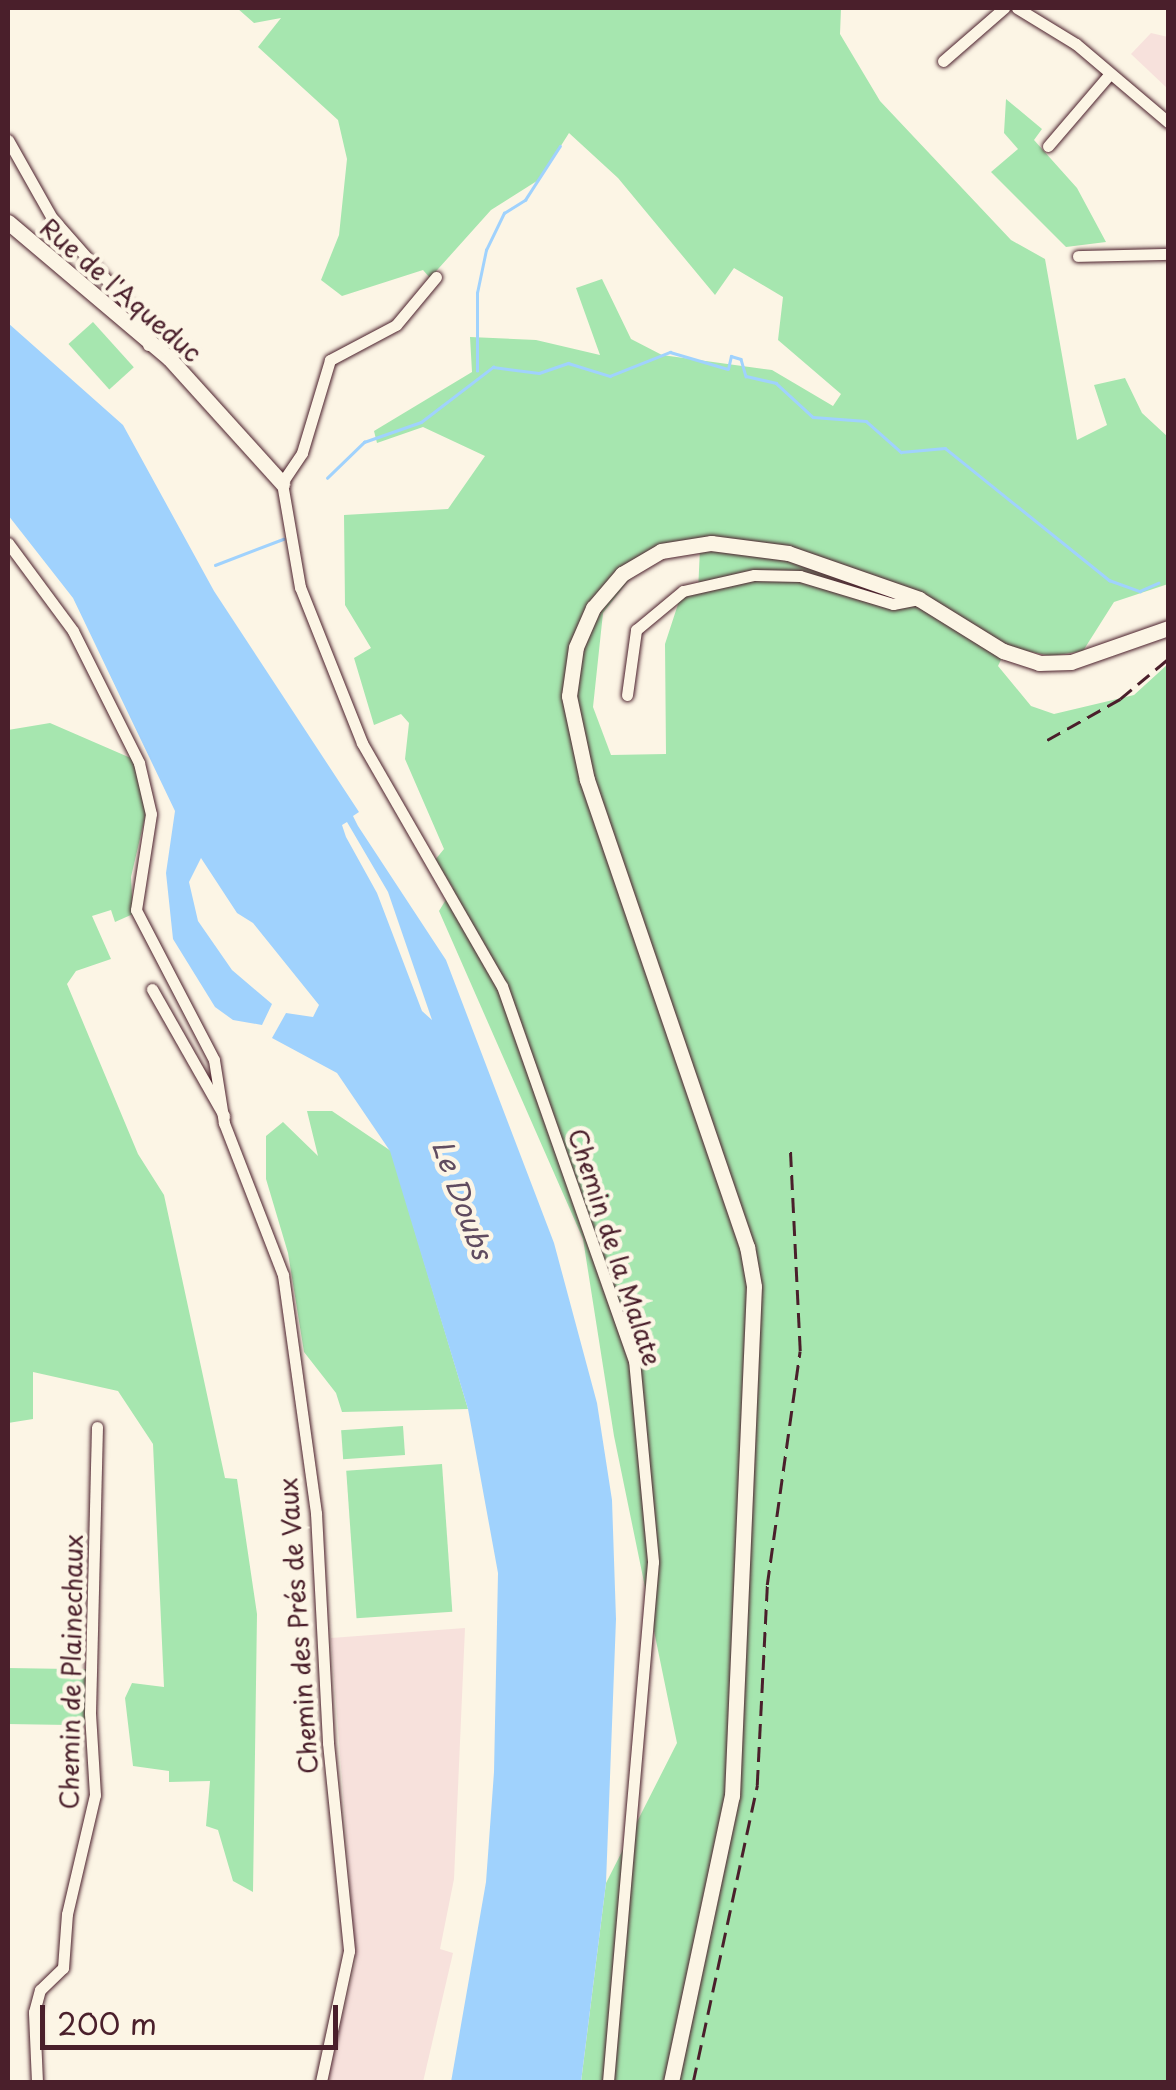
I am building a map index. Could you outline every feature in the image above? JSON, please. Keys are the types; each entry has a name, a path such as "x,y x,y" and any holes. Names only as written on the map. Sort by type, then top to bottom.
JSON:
{"main road":[{"name":"Rue de l'Aqueduc","path":"8,222 169,358 282,483"},
{"path":"671,2082 732,1796 743,1467 756,1318 746,1247 574,728 572,666 593,608 641,561 684,544 711,543 788,553 919,599 1003,651 1039,663 1071,662 1168,628"}],"street":[{"path":"943,60 1004,8"},
{"path":"1017,8 1076,44 1108,76 1168,122"},
{"path":"1048,146 1108,76"},
{"path":"8,140 52,218 149,328 148,344"},
{"path":"1078,256 1168,254"},
{"path":"282,483 302,453 330,360 396,325 436,277"},
{"name":"Chemin de la Malate","path":"282,483 300,588 362,743 502,986 634,1360 654,1562 608,2082"},
{"name":"Chemin des Prés de Vaux","path":"8,543 73,631 139,764 152,814 136,910 214,1060 224,1116"},
{"path":"627,695 636,630 683,590 754,575 800,576 893,604 919,599"},
{"name":"Chemin des Prés de Vaux","path":"152,988 224,1116 283,1275 316,1513 328,1743 349,1952 322,2082"},
{"name":"Chemin de Plainechaux","path":"37,2082 34,2012 40,1990 63,1968 67,1914 95,1795 90,1713 97,1427"}],"shaded area":[{"path":"1151,33 1168,37 1168,89 1131,54"},
{"path":"465,1628 454,1879 440,1949 453,1953 423,2082 327,2082 356,1961 331,1638"}],"green space":[{"path":"237,8 841,8 840,34 880,101 1011,240 1045,259 1077,440 1107,425 1094,385 1125,378 1142,413 1168,437 1168,584 1114,602 1083,651 1051,656 1007,647 998,666 1031,706 1054,714 1134,695 1168,664 1168,2082 581,2082 606,1883 677,1743 614,1436 583,1239 439,911 453,888 435,860 444,849 405,759 409,723 401,714 374,725 354,658 371,648 345,605 344,515 448,509 485,456 423,427 377,443 374,431 472,372 470,337 536,340 600,355 576,288 602,279 631,339 662,355 772,370 833,406 841,394 778,340 783,297 734,268 715,295 618,178 569,133 540,179 491,210 430,278 423,270 342,296 321,280 339,235 347,159 338,120 258,47 281,18 254,23","holes":["700,548 698,592 680,598 665,644 666,754 611,755 593,707 603,613 629,580 660,559"]},
{"path":"1006,99 1042,129 1034,140 1077,188 1106,242 1066,247 991,172 1018,149 1004,133"},
{"path":"93,322 134,367 109,389 68,344"},
{"path":"50,723 133,759 146,813 131,877 133,914 115,922 111,910 92,916 111,959 76,971 67,984 138,1154 164,1195 225,1478 237,1479 257,1614 253,1892 233,1881 218,1830 206,1826 210,1781 169,1782 169,1771 133,1766 125,1698 132,1683 164,1687 153,1444 118,1391 33,1372 33,1419 8,1423 8,730"},
{"path":"307,1111 332,1111 391,1151 468,1409 342,1412 336,1393 304,1352 288,1253 266,1179 266,1136 283,1122 318,1156"},
{"path":"403,1426 405,1455 343,1459 341,1430"},
{"path":"442,1464 452,1612 357,1618 346,1471"},
{"path":"8,1668 86,1669 85,1725 8,1724"}],"water":[{"name":"Le Doubs","path":"8,323 123,425 214,591 359,812 353,816 358,826 446,960 554,1243 597,1403 612,1500 616,1619 606,1883 581,2082 451,2082 486,1882 494,1772 498,1573 468,1409 390,1151 337,1073 272,1038 286,1013 313,1017 319,1005 253,923 237,913 201,858 189,882 198,921 232,970 272,1004 262,1025 233,1020 215,1007 173,939 166,873 175,811 73,598 8,515","holes":["347,822 388,892 432,1020 422,1011 377,893 342,825"]}],"waterway":[{"path":"477,371 477,293 486,250 504,213 525,200 560,146"},
{"path":"327,478 364,442 421,422 493,367 539,373 568,363 610,376 670,352 728,369 731,356 741,359 746,376 776,383 813,417 866,421 901,452 945,448 1109,580 1140,591 1158,583"},
{"path":"215,565 283,539"}],"railway":[{"path":"1047,740 1120,699 1168,659"},
{"path":"693,2082 757,1785 767,1585 800,1351 790,1146"}]}
